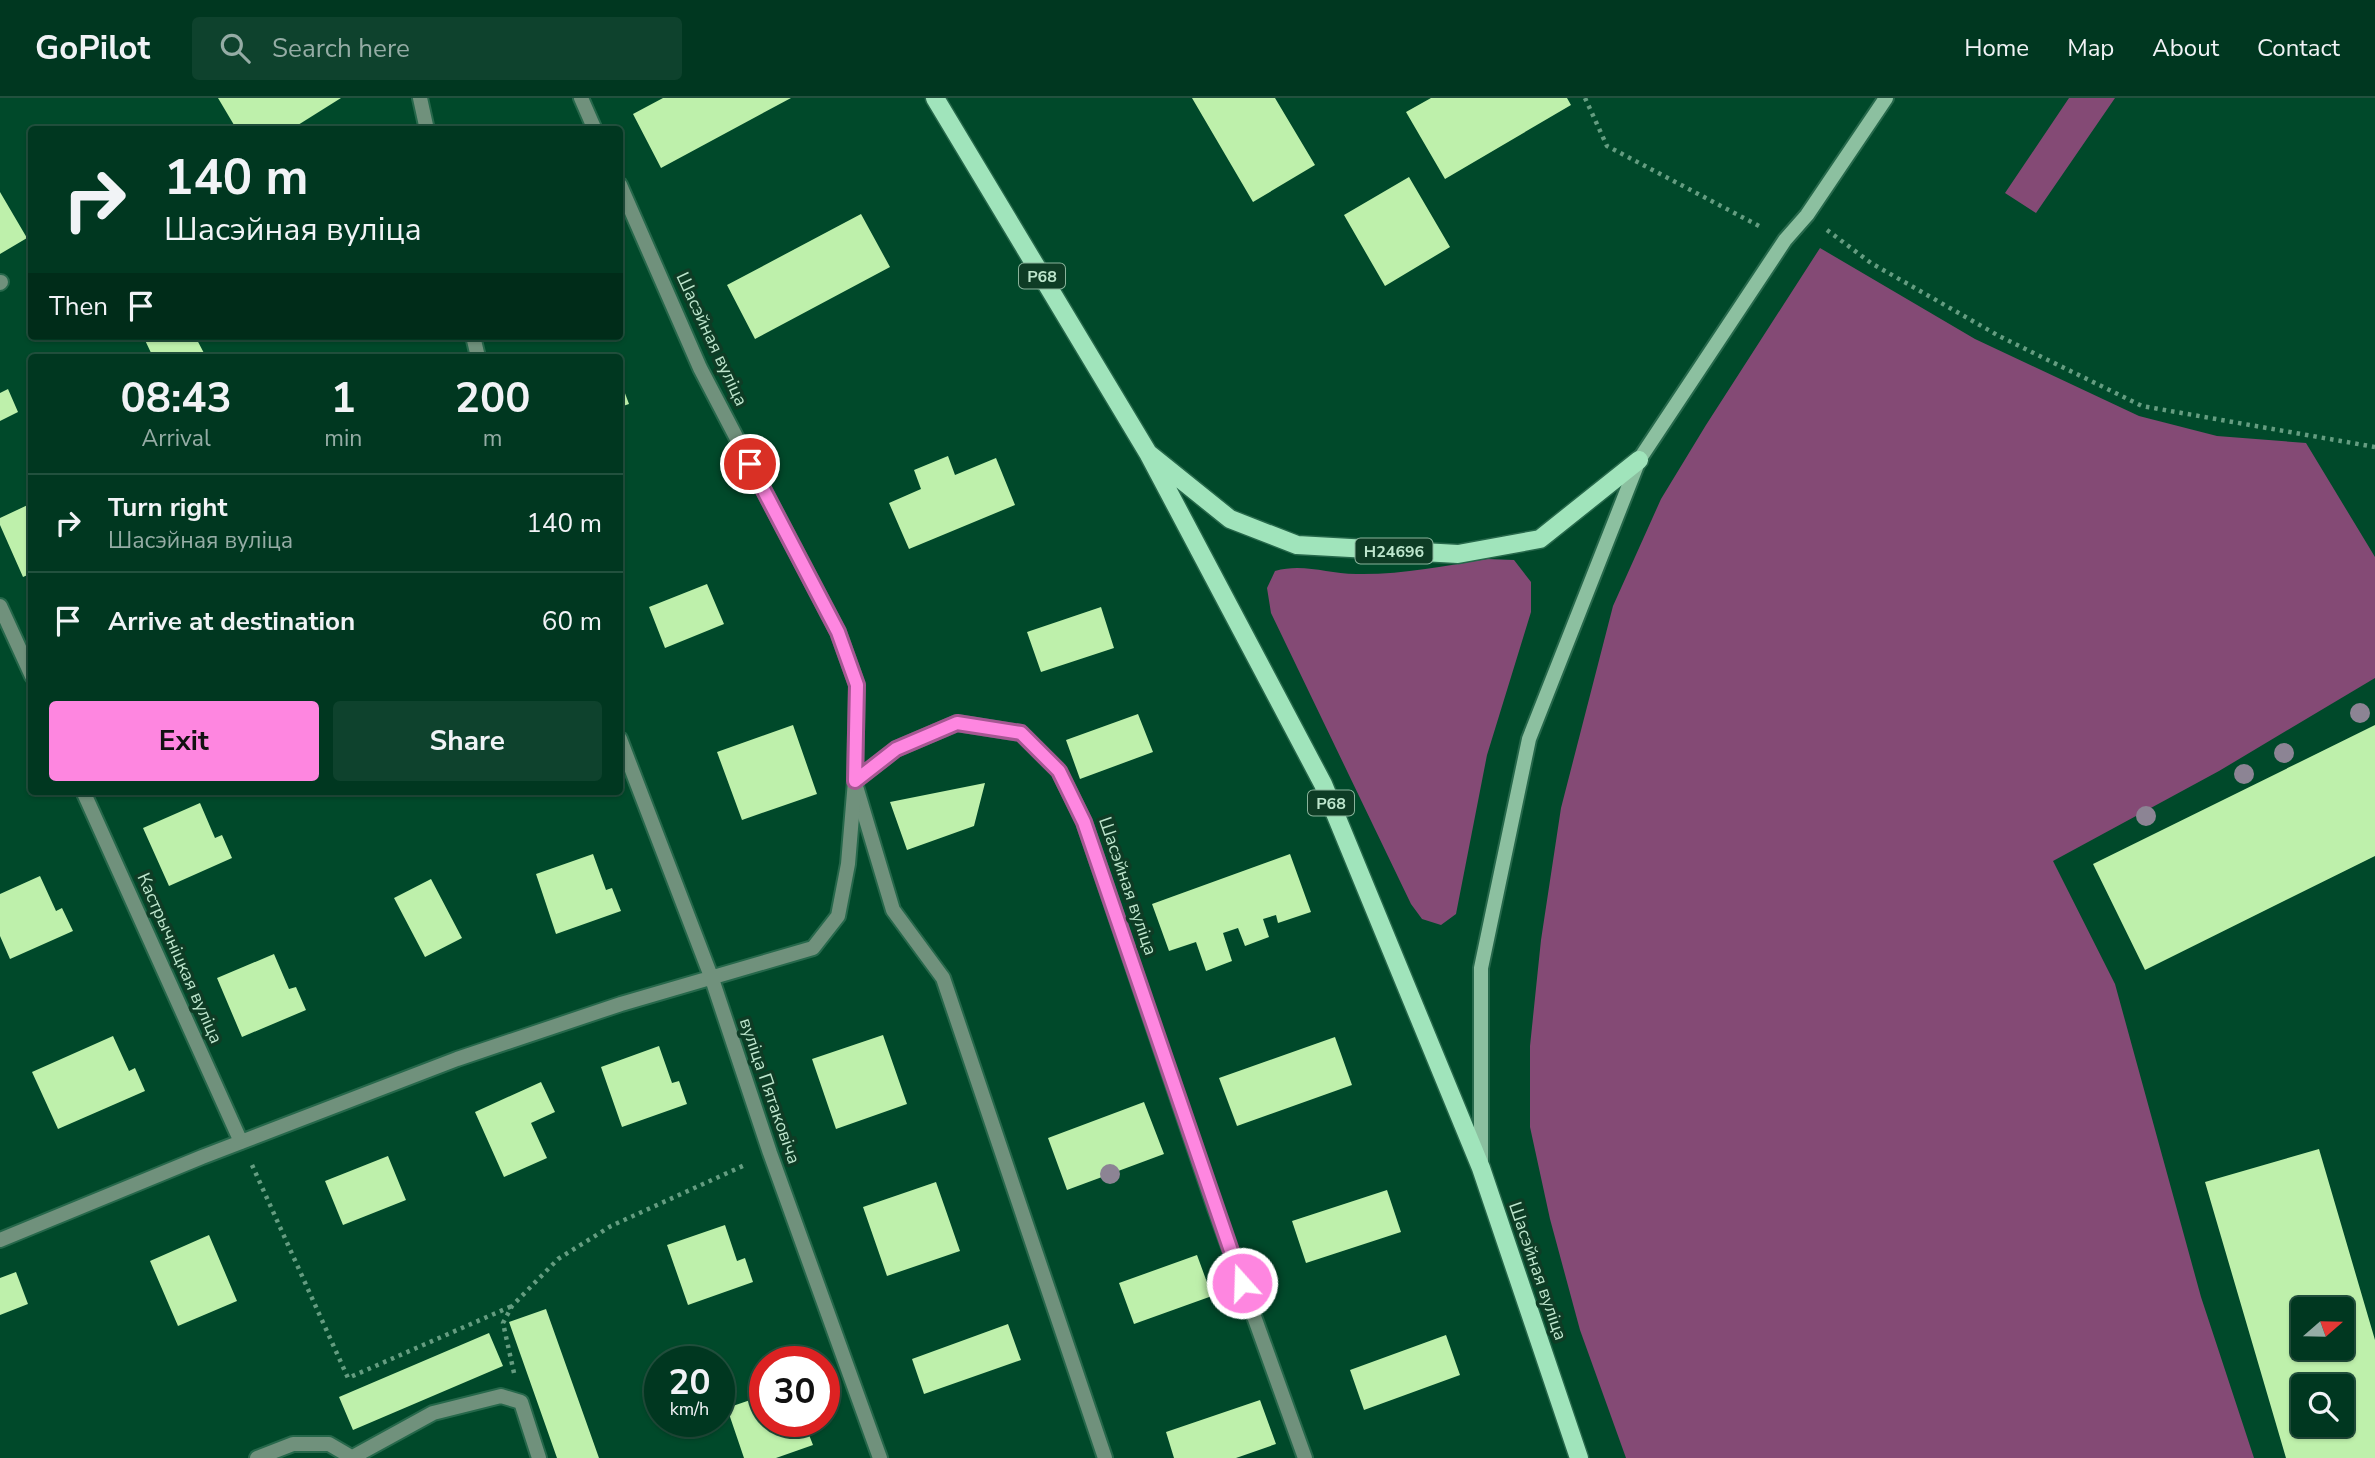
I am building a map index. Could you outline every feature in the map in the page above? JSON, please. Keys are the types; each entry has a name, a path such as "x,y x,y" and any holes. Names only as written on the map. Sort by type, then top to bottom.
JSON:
{"main road":[{"name":"Р68","path":"935,98 1148,453"},
{"name":"Н24696","path":"1480,1168 1481,968 1529,739 1639,460 1785,240 1807,215 1886,98"},
{"name":"Н24696","path":"1148,453 1230,519 1297,545 1458,554 1540,538 1639,460"},
{"name":"Шасэйная вуліца","path":"1148,453 1323,784 1480,1168 1579,1458"}],"street":[{"path":"420,98 426,126"},
{"path":"581,98 593,126"},
{"name":"Шасэйная вуліца","path":"623,193 700,368 838,632 857,685 855,781"},
{"path":"0,606 28,667"},
{"name":"Шасэйная вуліца","path":"855,781 896,749 957,723 1021,733 1059,771 1084,822 1215,1208 1305,1458"},
{"name":"вуліца Пятаковіча","path":"623,747 712,979 770,1153 880,1458"},
{"path":"0,1240 241,1142 457,1059 621,1004 813,948 838,916 848,864 855,781"},
{"path":"855,781 893,910 943,978 1105,1458"},
{"name":"Кастрычніцкая вуліца","path":"85,795 241,1142"},
{"path":"257,1458 293,1444 329,1444 353,1458 433,1413 501,1396 521,1402 539,1458"}],"path":[{"path":"1585,98 1607,146 1785,240"},
{"path":"1807,215 1871,263 1999,336 2142,406 2375,447"},
{"path":"241,1142 348,1378 512,1306"},
{"path":"521,1402 503,1323 512,1306 558,1259 611,1226 770,1153"}],"shaded area":[{"path":"2069,98 2115,98 2036,213 2005,193"},
{"path":"1820,248 1975,339 2139,416 2217,436 2306,443 2375,557 2375,678 2219,771 2053,861 2115,984 2201,1297 2254,1458 1626,1458 1580,1330 1550,1219 1530,1127 1530,1046 1541,940 1561,808 1613,606 1661,499"},
{"path":"1487,559 1514,560 1531,582 1531,612 1487,755 1456,914 1441,925 1422,919 1411,904 1271,613 1267,588 1275,571 1286,569 1306,568 1345,574 1372,574 1422,570"}],"building":[{"path":"218,98 341,98 296,126 235,126"},
{"path":"663,98 791,98 661,168 633,114"},
{"path":"1192,98 1275,98 1315,165 1253,202"},
{"path":"1431,98 1567,98 1571,105 1445,179 1406,112"},
{"path":"1409,177 1450,247 1385,286 1344,215"},
{"path":"0,192 27,238 0,254"},
{"path":"861,214 890,267 755,339 727,285"},
{"path":"145,340 197,340 204,354 152,354"},
{"path":"623,388 629,404 623,406"},
{"path":"8,389 18,412 0,421 0,393"},
{"path":"948,456 955,475 996,458 1015,505 909,549 889,503 921,489 914,470"},
{"path":"28,505 28,575 23,577 0,525 0,518"},
{"path":"707,584 724,624 665,648 649,607"},
{"path":"1101,607 1114,648 1041,672 1027,632"},
{"path":"1138,714 1153,752 1080,779 1066,740"},
{"path":"793,725 817,794 742,820 717,752"},
{"path":"2375,725 2375,856 2145,970 2093,864"},
{"path":"985,783 974,826 907,850 890,802"},
{"path":"200,803 215,838 222,835 232,858 169,886 143,828"},
{"path":"593,854 606,890 612,888 621,911 556,934 536,874"},
{"path":"1290,854 1311,912 1278,923 1276,915 1263,919 1269,937 1245,946 1238,928 1223,933 1232,961 1206,971 1196,942 1169,951 1152,904"},
{"path":"40,876 56,911 62,908 73,931 10,959 0,936 0,894"},
{"path":"431,879 462,938 425,957 394,898"},
{"path":"274,954 289,989 296,987 306,1010 242,1037 217,978"},
{"path":"883,1035 907,1104 836,1129 812,1059"},
{"path":"113,1036 129,1071 135,1068 145,1091 58,1129 32,1072"},
{"path":"1335,1037 1352,1085 1237,1126 1219,1078"},
{"path":"659,1046 672,1083 679,1081 687,1104 622,1127 601,1067"},
{"path":"541,1082 555,1112 531,1123 547,1158 504,1177 475,1112"},
{"path":"1144,1102 1164,1154 1067,1190 1048,1138"},
{"path":"2319,1149 2375,1340 2375,1458 2286,1458 2205,1182"},
{"path":"388,1156 406,1200 343,1225 325,1181"},
{"path":"936,1182 960,1251 887,1276 863,1207"},
{"path":"1387,1190 1401,1232 1306,1263 1292,1221"},
{"path":"725,1225 737,1261 745,1258 753,1282 688,1305 667,1245"},
{"path":"209,1235 237,1301 178,1326 150,1261"},
{"path":"1197,1255 1212,1296 1134,1324 1119,1283"},
{"path":"16,1272 28,1304 0,1315 0,1278"},
{"path":"546,1309 599,1458 557,1458 509,1322"},
{"path":"1008,1324 1021,1360 924,1394 912,1359"},
{"path":"489,1333 503,1366 353,1430 339,1397"},
{"path":"1446,1335 1460,1375 1364,1410 1350,1370"},
{"path":"749,1400 749,1437 810,1437 813,1445 776,1458 744,1458 735,1432 735,1405"},
{"path":"1260,1400 1276,1444 1236,1458 1174,1458 1166,1432"}],"route":[{"path":"750,464 838,632 857,685 855,781 896,749 957,723 1021,733 1059,771 1084,822 1242,1283"}]}
